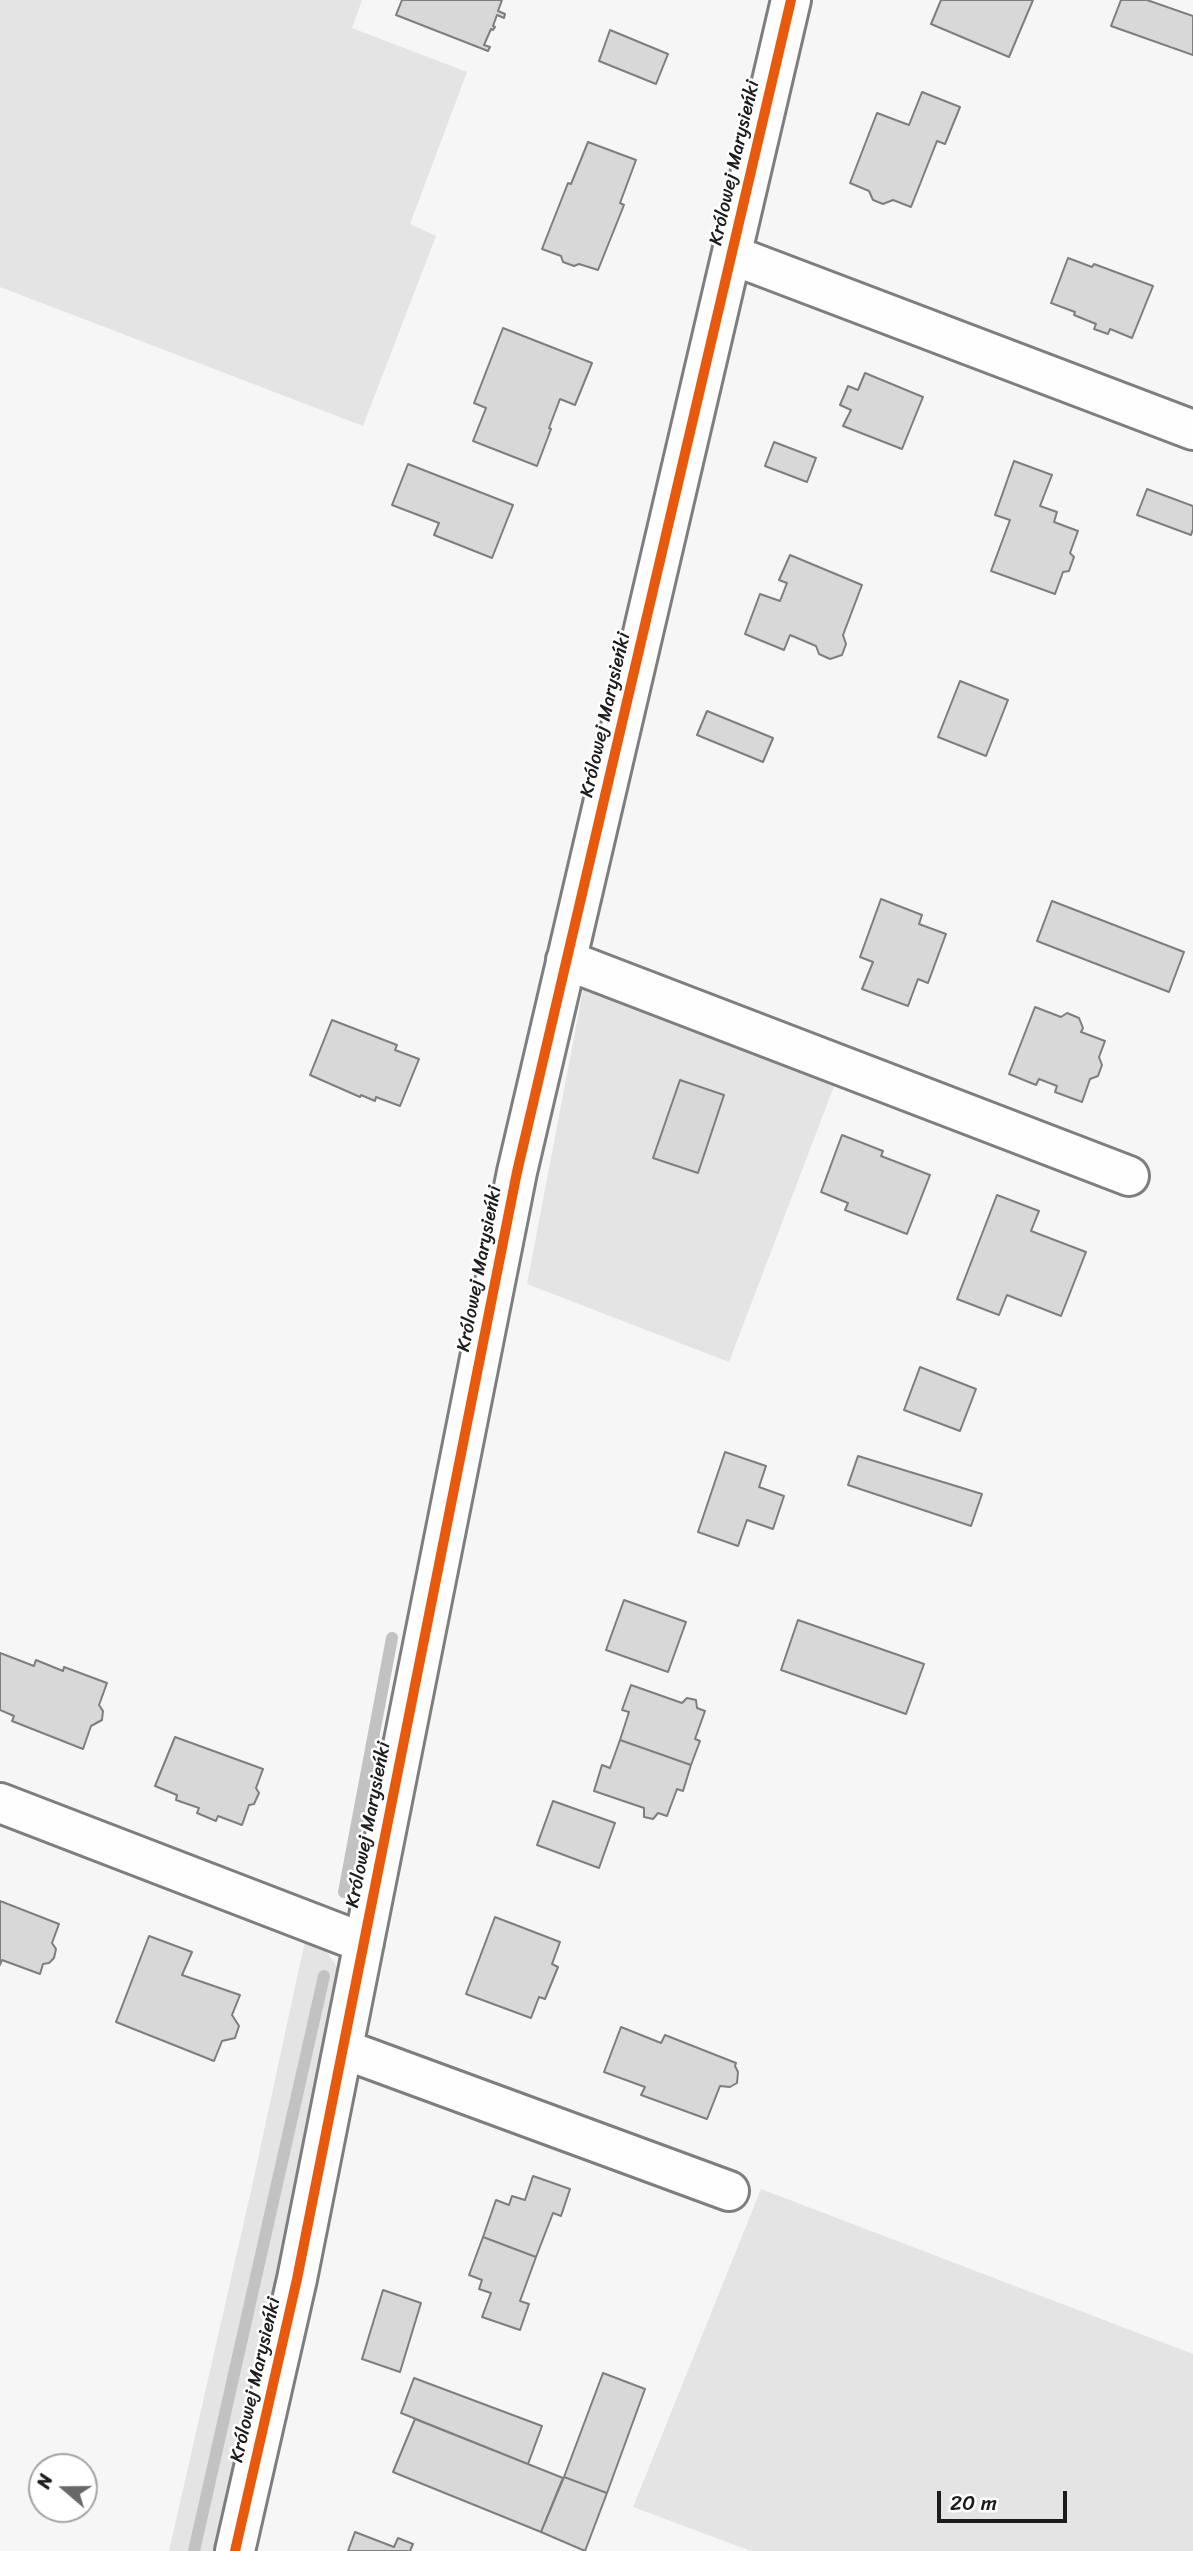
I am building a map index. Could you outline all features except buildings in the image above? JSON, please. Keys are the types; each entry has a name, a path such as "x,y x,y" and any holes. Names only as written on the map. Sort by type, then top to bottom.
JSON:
{"street":[{"name":"Królowej Marysieńki","path":"235,2551 297,2279 517,1172 791,0"},
{"path":"732,255 1193,430"},
{"path":"566,960 1129,1176"},
{"path":"0,1803 364,1942"},
{"path":"343,2049 729,2191"}],"shaded area":[{"path":"0,0 362,0 352,28 467,72 410,224 436,236 363,426 0,287"},
{"path":"584,985 836,1081 729,1362 527,1284"},
{"path":"306,1936 321,1943 341,1973 310,2132 214,2551 169,2551 253,2182"},
{"path":"761,2189 1193,2354 1193,2551 751,2551 633,2507"}],"waterway":[{"path":"344,1892 392,1638"},
{"path":"194,2551 324,1976"}],"cycle path":[{"path":"235,2551 297,2279 517,1172 791,0"}]}
